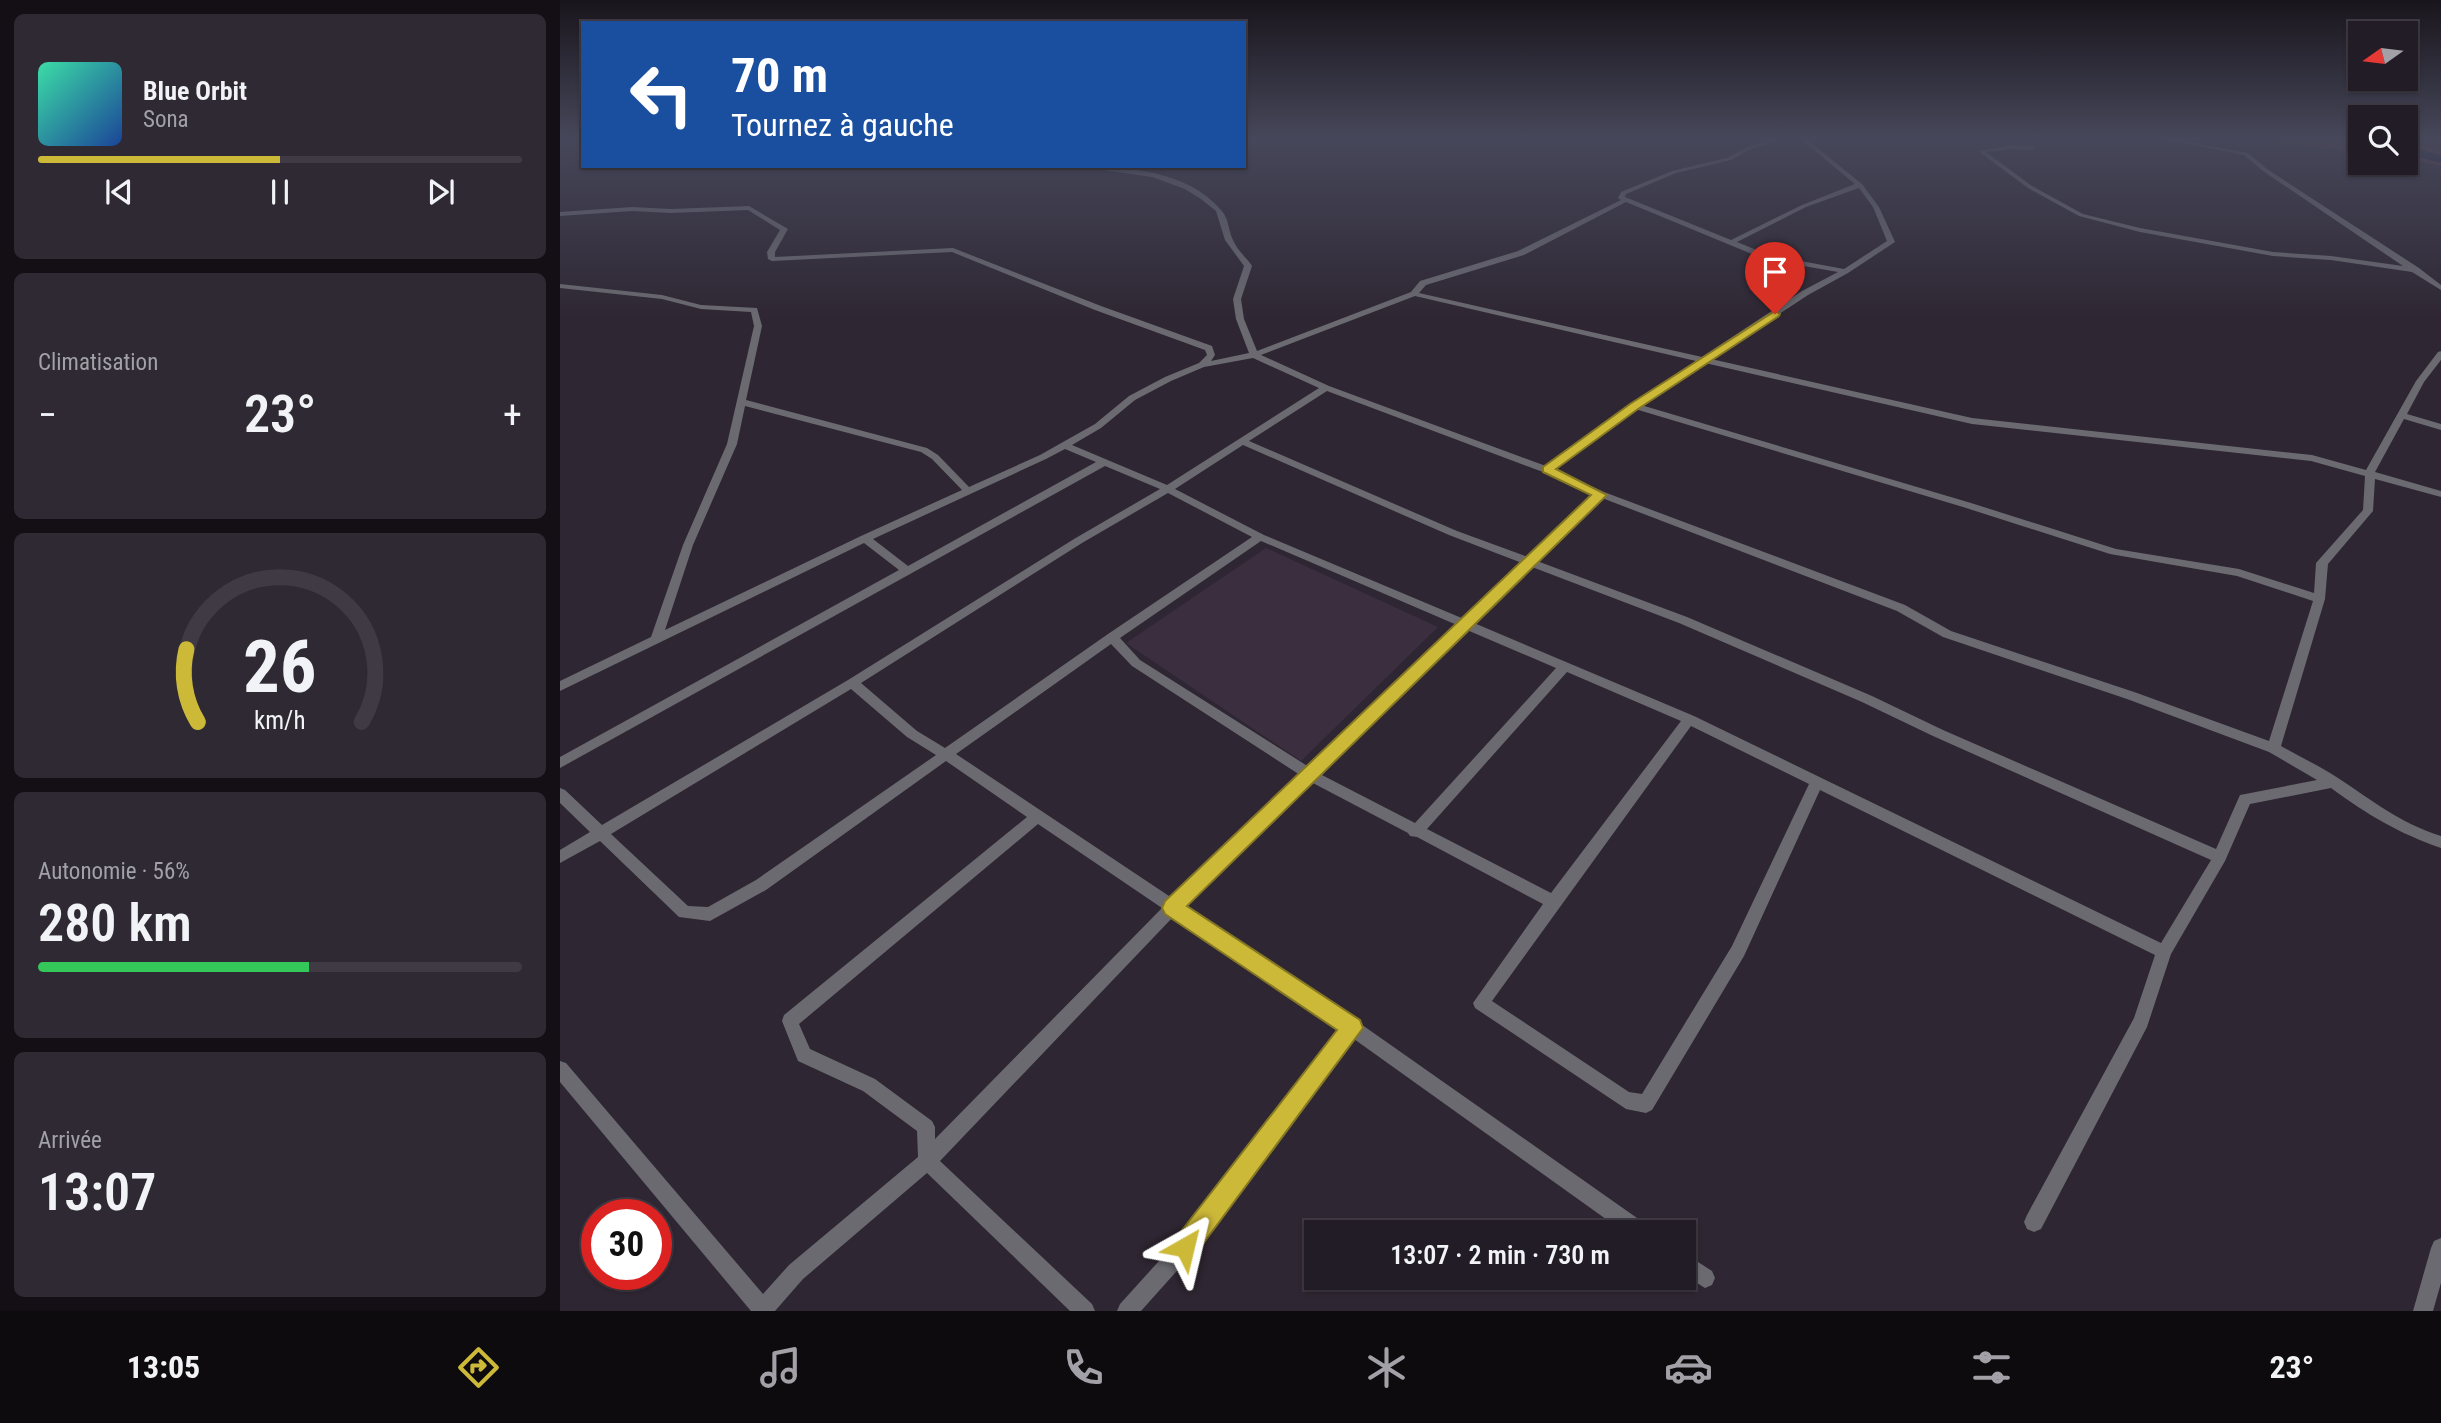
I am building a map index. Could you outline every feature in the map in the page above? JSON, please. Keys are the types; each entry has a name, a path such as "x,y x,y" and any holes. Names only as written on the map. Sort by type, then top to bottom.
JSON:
{"street":[{"path":"1204,199 1223,217 1228,238 1248,266 1237,299 1240,319 1254,355 1326,388 1547,470 1600,495 1901,608 1947,634 2132,696 2274,748 2333,782 2366,806 2414,833 2441,842"},
{"path":"1732,242 1822,199"},
{"path":"1547,470 1634,406 1805,293 1891,242 1870,199"},
{"path":"2052,199 2081,215 2140,230 2251,250 2416,270"},
{"path":"2309,199 2441,288"},
{"path":"560,686 864,538 1065,445 1098,426 1132,398 1202,365 1254,355 1414,294 1423,283 1521,253 1626,200 1767,257 1845,271"},
{"path":"560,214 632,209 749,208 784,229 771,252 772,259 953,250 1098,308 1241,357"},
{"path":"560,286 662,297 701,307 754,310 758,326 732,444 688,545 656,639"},
{"path":"1414,294 1972,421 2312,458 2370,472 2441,494"},
{"path":"1202,365 1211,355 1209,348"},
{"path":"2274,748 2319,599 2322,563 2368,512 2370,472 2420,381 2439,360"},
{"path":"560,857 852,682 1078,541 1168,489 1326,388"},
{"path":"742,402 924,450 935,457 967,490"},
{"path":"1634,406 1967,505 2114,552 2239,573 2319,599"},
{"path":"2402,415 2441,427"},
{"path":"1243,442 1529,563 1683,620 2220,857"},
{"path":"1065,445 1168,489 1260,537 1466,622 1564,667 1689,719 2164,952"},
{"path":"560,763 1102,463"},
{"path":"560,1069 762,1310 796,1272 927,1161 1172,908 1600,495"},
{"path":"560,794 603,832 684,912 710,914 761,885 1112,636 1260,537"},
{"path":"864,538 907,570"},
{"path":"1112,636 1136,663 1310,775 1552,901"},
{"path":"1415,832 1564,667"},
{"path":"852,682 912,734 1352,1028 1623,1220"},
{"path":"1689,719 1577,872 1552,901 1481,1003 1626,1100 1646,1104 1738,951 1817,781"},
{"path":"2034,1222 2141,1021 2164,952 2220,857 2245,799 2333,782"},
{"path":"1037,817 790,1021 804,1055 869,1085 926,1127 927,1161 1085,1311"},
{"path":"1127,1311 1185,1247 1352,1028"},
{"path":"2423,1311 2441,1248"},
{"path":"1696,1272 1705,1278"}],"shaded area":[{"path":"1266,548 1438,627 1301,761 1126,643"}],"route":[{"path":"1185,1247 1352,1028 1172,908 1600,495 1547,470 1634,406 1775,314"}]}
